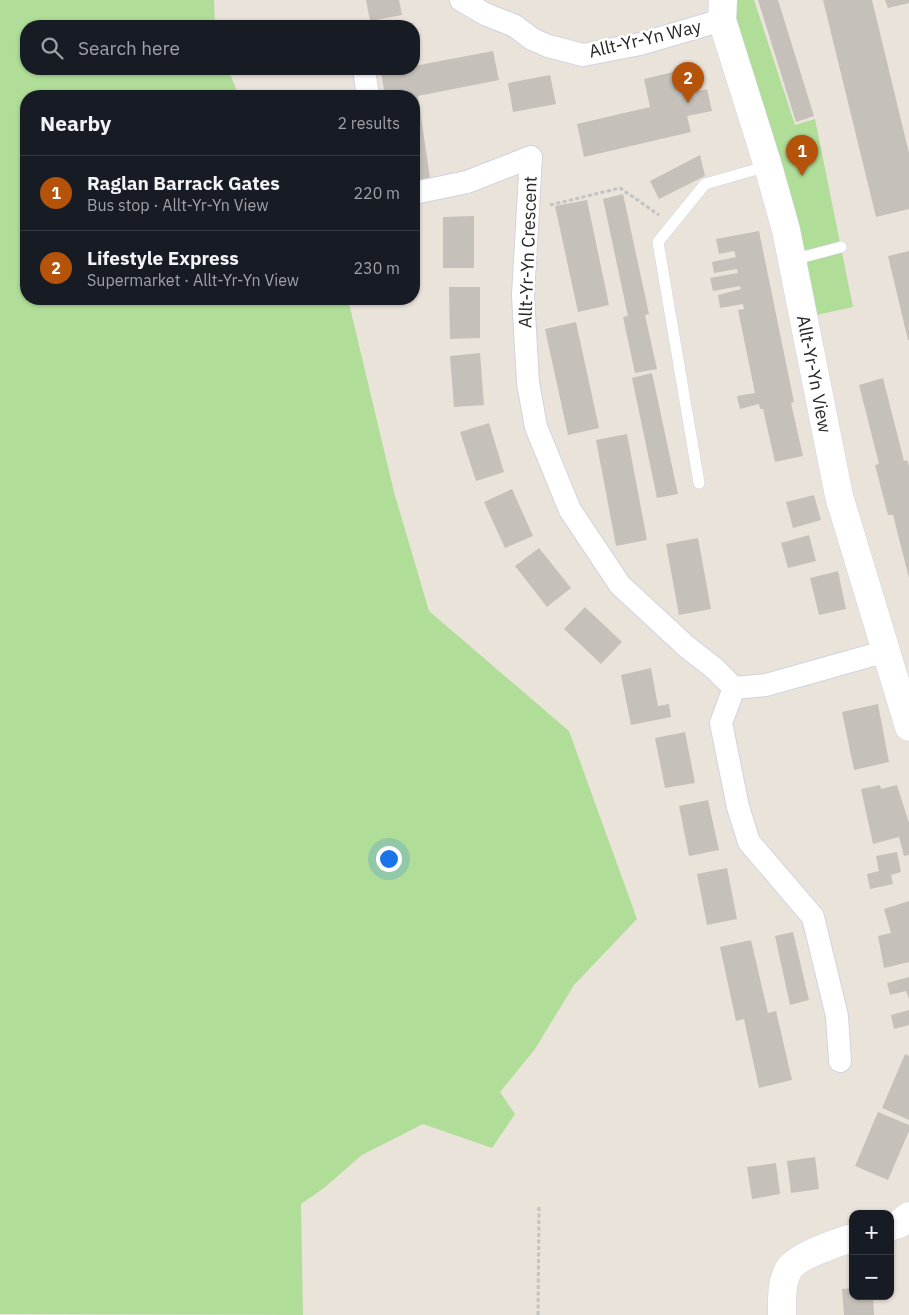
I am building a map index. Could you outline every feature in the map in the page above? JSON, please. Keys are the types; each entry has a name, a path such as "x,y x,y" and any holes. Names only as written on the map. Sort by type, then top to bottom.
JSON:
{"street":[{"name":"Allt-Yr-Yn Way","path":"461,0 485,14 515,26 532,39 548,46 583,55 640,44 723,10"},
{"name":"Allt-Yr-Yn View","path":"723,10 786,230 839,496 909,727"},
{"name":"Allt-Yr-Yn Crescent","path":"420,192 467,182 531,158 523,295 528,383 536,427 570,510 620,584 734,688"},
{"path":"840,1061 837,1016 813,917 749,842 738,807 721,723 734,688 766,685 887,651"},
{"path":"894,1226 909,1216"},
{"path":"782,1315 784,1283 790,1267 812,1253 849,1239"}],"lane":[{"path":"699,483 658,242 705,184 768,166"},
{"path":"792,260 841,247"}],"path":[{"path":"528,210 620,188 673,224"},
{"path":"538,1315 539,1206"}],"green space":[{"path":"0,0 214,0 215,20 20,20 20,75 230,75 237,90 20,90 20,305 349,305 394,492 429,611 569,731 637,919 574,985 535,1049 500,1092 515,1114 492,1148 423,1124 362,1155 324,1188 301,1204 303,1315 0,1314"},
{"path":"723,0 754,0 795,125 815,119 853,307 803,318"}],"building":[{"path":"366,0 399,0 402,15 370,20"},
{"path":"758,0 778,0 814,116 796,122"},
{"path":"823,0 872,0 909,153 909,209 876,217"},
{"path":"885,0 909,0 909,3 888,8"},
{"path":"493,51 499,80 420,96 420,90 384,90 382,75 420,75 420,65"},
{"path":"682,70 683,78 694,76 698,91 707,89 712,111 687,116 691,132 584,157 577,124 650,107 644,79"},
{"path":"550,75 556,104 513,112 508,83"},
{"path":"420,110 431,185 420,186"},
{"path":"700,155 705,176 659,199 650,181"},
{"path":"623,194 649,314 645,315 657,369 635,373 623,317 628,316 603,199"},
{"path":"587,200 609,305 578,312 555,206"},
{"path":"474,216 474,268 443,268 443,217"},
{"path":"759,231 794,402 791,403 803,456 775,462 763,409 760,409 759,404 740,409 737,396 755,393 738,310 744,309 743,304 720,308 718,295 741,289 740,286 713,291 710,278 738,273 737,269 714,273 712,262 736,257 734,251 719,254 716,239"},
{"path":"909,251 909,340 908,340 888,256"},
{"path":"449,287 480,287 480,338 450,339"},
{"path":"576,322 599,428 568,435 545,329"},
{"path":"480,353 484,405 454,407 450,356"},
{"path":"652,373 678,494 657,498 632,378"},
{"path":"883,378 904,461 907,460 909,466 909,578 893,515 888,515 875,465 879,464 859,385"},
{"path":"489,423 504,472 476,481 460,432"},
{"path":"627,434 647,540 616,546 596,440"},
{"path":"512,489 533,536 505,548 484,502"},
{"path":"814,495 821,520 793,528 786,502"},
{"path":"809,535 816,561 788,568 781,543"},
{"path":"698,538 711,609 679,615 666,544"},
{"path":"539,548 571,588 547,607 515,566"},
{"path":"838,571 846,609 819,615 810,578"},
{"path":"585,607 622,642 601,664 564,629"},
{"path":"651,668 658,706 669,704 671,717 631,725 621,675"},
{"path":"878,704 889,762 854,770 842,712"},
{"path":"685,732 695,783 665,788 655,738"},
{"path":"880,785 881,789 897,785 909,823 909,855 904,856 899,837 873,844 861,789"},
{"path":"708,800 719,850 689,856 679,806"},
{"path":"897,852 901,872 891,875 893,884 870,889 867,874 879,871 876,856"},
{"path":"727,868 737,919 707,925 697,874"},
{"path":"909,901 909,962 884,968 878,936 891,933 884,909"},
{"path":"793,932 809,1000 790,1005 775,936"},
{"path":"751,940 768,1013 776,1011 792,1080 759,1088 744,1019 736,1021 720,947"},
{"path":"909,977 909,999 906,991 890,995 887,983"},
{"path":"909,1010 909,1025 894,1029 891,1015"},
{"path":"905,1054 909,1056 909,1120 882,1108"},
{"path":"878,1112 909,1125 909,1131 888,1180 855,1166"},
{"path":"815,1157 819,1189 791,1193 787,1161"},
{"path":"776,1163 780,1194 752,1199 747,1167"},
{"path":"849,1288 849,1300 873,1300 874,1315 844,1315 842,1289"}],"place":[{"name":"Lifestyle Express","path":"688,103"},
{"name":"Raglan Barrack Gates","path":"802,176"}]}
